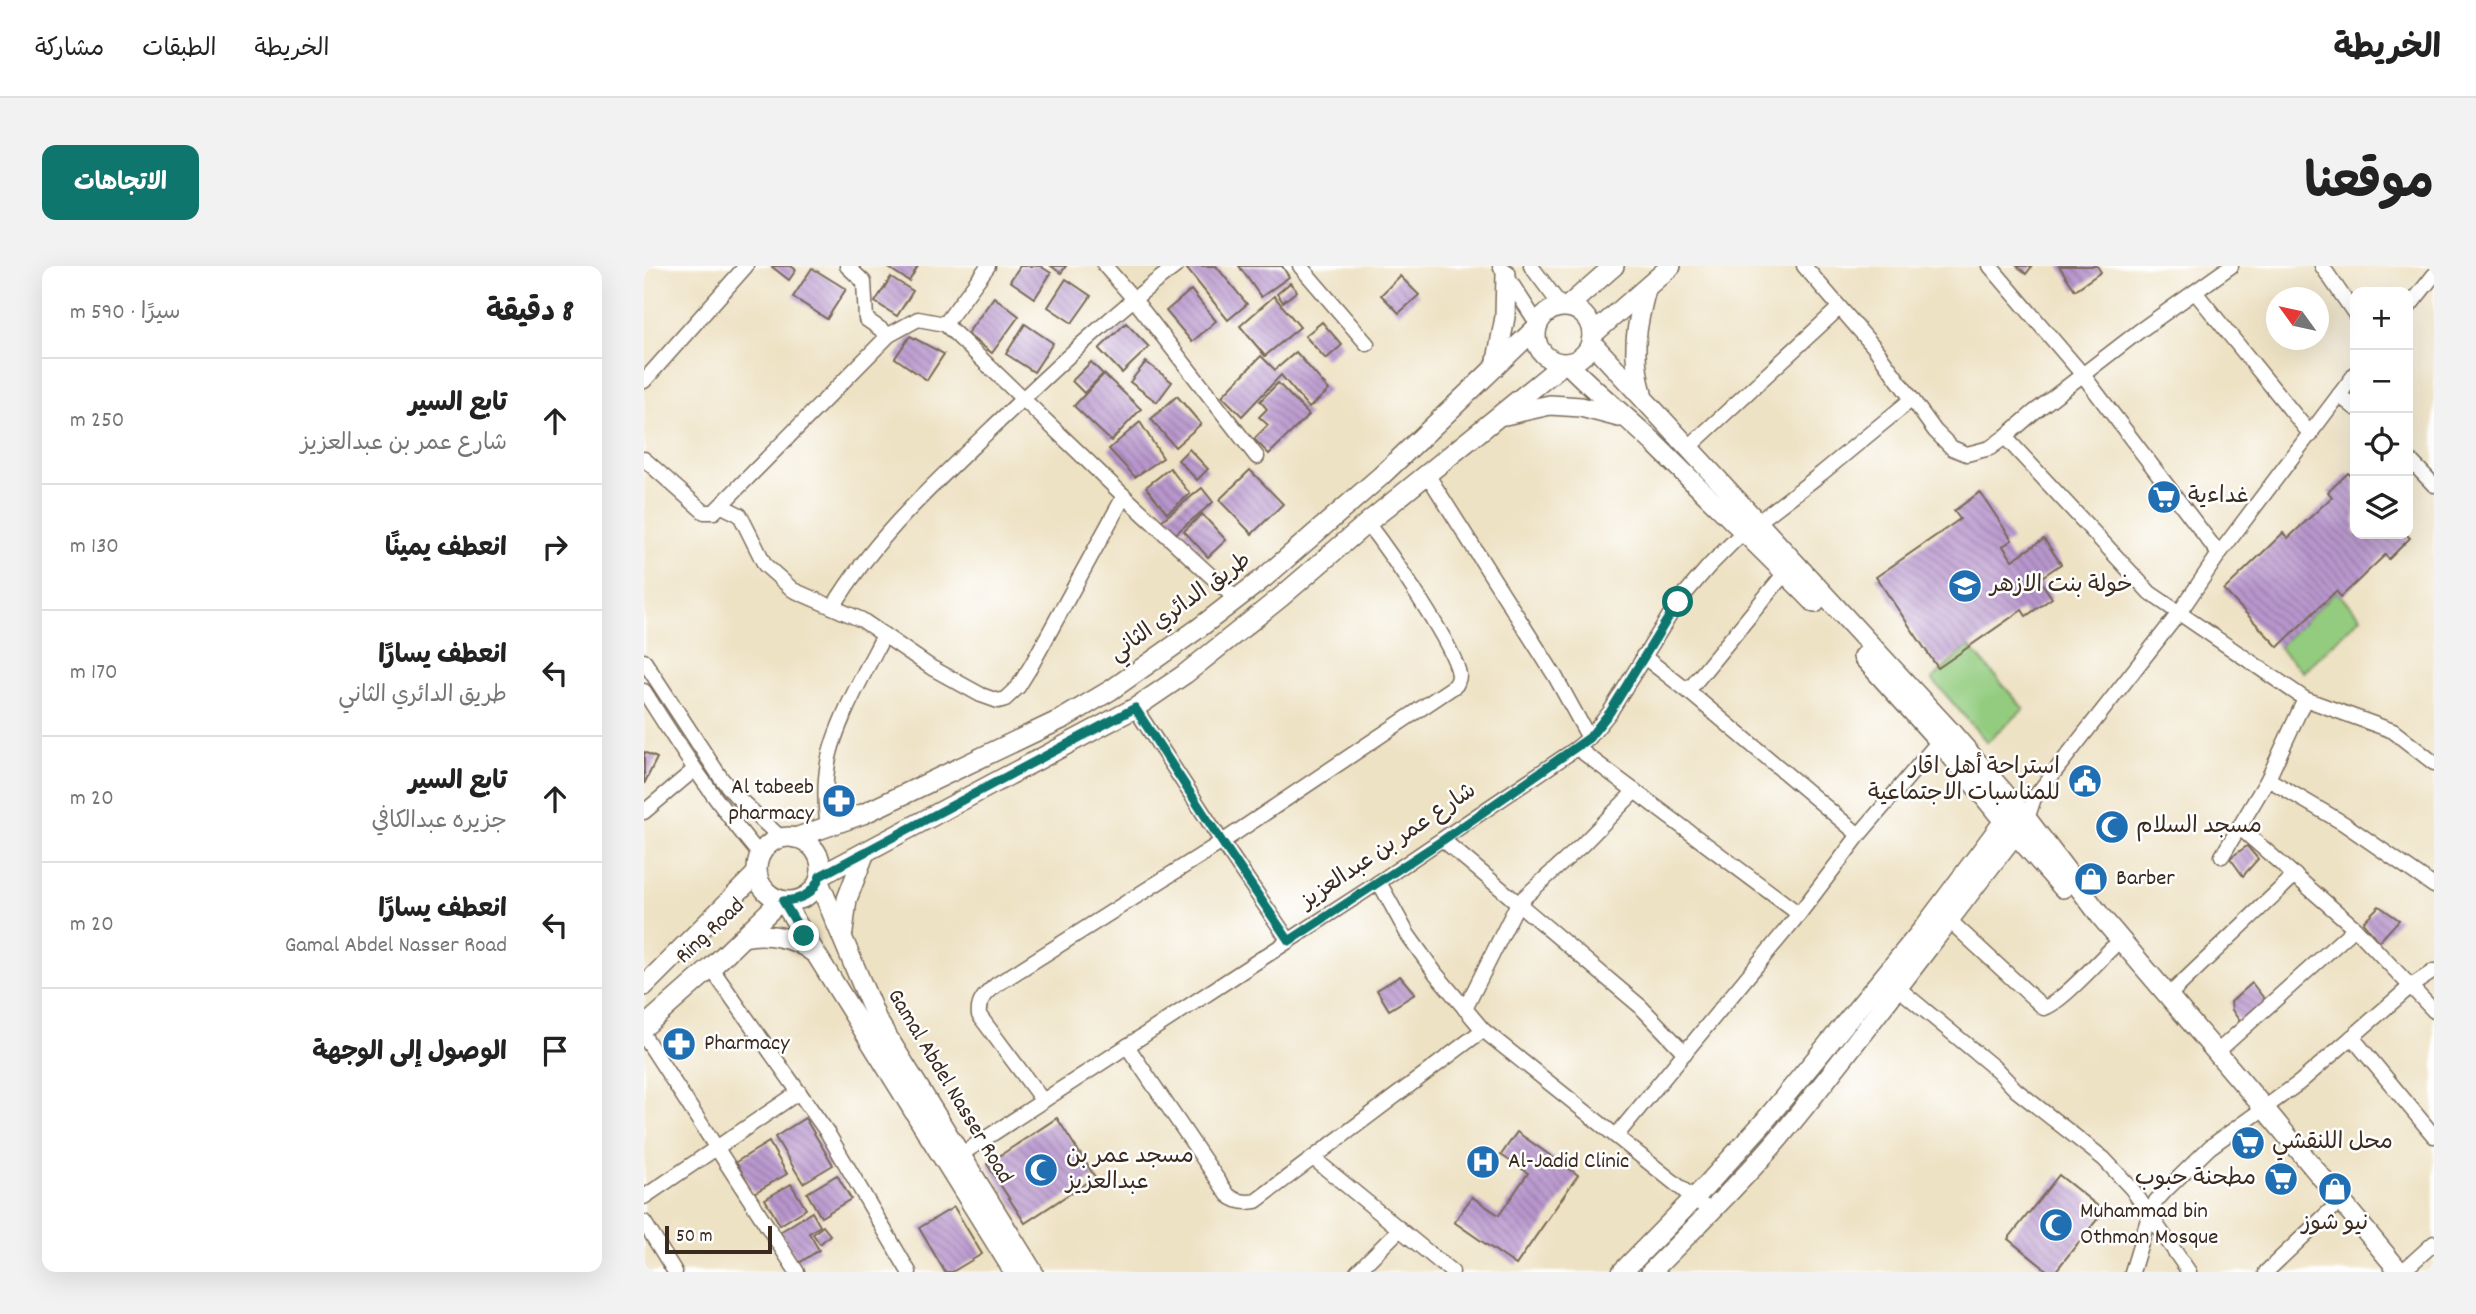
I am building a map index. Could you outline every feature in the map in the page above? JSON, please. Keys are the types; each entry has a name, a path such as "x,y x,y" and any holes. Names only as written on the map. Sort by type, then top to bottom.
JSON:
{"main road":[{"path":"1614,266 1565,306 1547,312 1536,325 1535,337 1543,354 1550,360 1565,363 1589,387 1752,527 1951,732 2112,948 2401,1272"},
{"path":"820,879 818,856 805,841 788,838 772,842 758,864 764,890 782,901 798,901 810,894 820,879 865,852 1135,708 1215,650 1565,363 1582,356 1592,339 1671,266"},
{"path":"1496,366 1505,317 1503,270"},
{"path":"1645,401 1640,386 1634,343 1646,289"},
{"path":"1565,306 1578,310 1587,318 1592,339 1689,447 1785,573 2015,820 2217,1052 2331,1210 2385,1272"},
{"name":"طريق الدائري الثاني","path":"788,838 828,828 863,814 1063,718 1111,690 1265,577 1370,486 1536,325"},
{"path":"1497,417 1550,405 1603,411 1626,419"},
{"path":"1199,628 1215,650"},
{"path":"1651,1272 1779,1138 1950,921 2015,820"},
{"path":"1622,1272 1763,1123 2015,820"},
{"path":"842,937 847,899 865,852"},
{"name":"Ring Road","path":"644,986 758,864"},
{"name":"Gamal Abdel Nasser Road","path":"820,879 877,1020 1033,1272"},
{"name":"Ring Road","path":"644,1027 782,901"},
{"name":"Gamal Abdel Nasser Road","path":"782,901 1014,1272"},
{"path":"743,937 779,937 814,954"}],"street":[{"path":"644,381 746,266"},
{"path":"847,266 864,282 866,319 889,335"},
{"path":"945,324 988,266"},
{"path":"1105,266 1257,457"},
{"path":"834,607 845,588 892,526 1024,398 1133,298 1176,266"},
{"path":"1300,266 1367,344"},
{"path":"1531,266 1565,306"},
{"path":"1804,266 1874,347 1947,444 1968,454 1990,448 2005,438 2138,332 2231,266"},
{"path":"1990,266 2083,375 2219,554"},
{"path":"2322,266 2350,307"},
{"path":"1503,270 1536,325"},
{"path":"2413,302 2434,275"},
{"path":"2196,292 2311,435"},
{"path":"1689,447 1839,308"},
{"path":"644,459 704,512 710,513 722,506 889,335 918,319 945,324 1236,599"},
{"path":"2015,820 2179,613 2219,554 2350,381"},
{"path":"2339,395 2350,404"},
{"name":"شارع عمر بن عبدالعزيز","path":"960,1155 1443,840 1577,748 1610,712 1678,602 1721,553 1912,399"},
{"path":"2005,438 2150,593 2305,699 2393,732 2434,763"},
{"path":"2413,463 2434,485"},
{"path":"1427,474 1555,676 1589,738"},
{"path":"722,506 740,514 765,565 793,590 862,620 932,668 981,695 998,701 1005,699 1018,687 1031,666 1124,496"},
{"path":"1043,1101 979,1015 981,1000 996,985 1222,842 1451,690 1458,681 1458,672 1447,643 1367,523"},
{"path":"1688,691 1785,573"},
{"path":"828,828 825,801 828,761 835,738 884,635"},
{"path":"1643,656 1858,835"},
{"path":"644,660 721,778 736,796 788,838"},
{"path":"644,691 758,864"},
{"path":"2222,856 2268,779 2305,699"},
{"path":"1135,708 1289,941"},
{"path":"1616,1136 1799,915 1858,835 1939,741"},
{"path":"1577,748 1799,915"},
{"path":"644,812 694,769"},
{"path":"2268,779 2343,824 2434,886"},
{"path":"1465,1010 1518,903 1635,792"},
{"path":"2240,828 2355,928 2434,1011"},
{"path":"1443,840 1640,1006 1685,1052"},
{"path":"2168,996 2295,875"},
{"path":"1379,882 1408,935 1483,1030 1711,1212"},
{"path":"1950,921 2044,1008 2064,994 2112,948"},
{"path":"2217,1052 2355,928"},
{"path":"711,968 827,1132 909,1272"},
{"path":"2132,1272 2156,1201 2210,1147 2299,1083 2411,986 2434,971"},
{"path":"1898,988 1997,1070 2016,1090 2104,1159 2133,1189 2189,1272"},
{"path":"1127,1046 1228,1195 1248,1203 1256,1201 1483,1030"},
{"path":"644,1036 718,1146 797,1272"},
{"path":"2352,1037 2434,1136"},
{"path":"644,1197 799,1092"},
{"path":"1313,1158 1452,1272"},
{"path":"2266,1272 2331,1210"},
{"path":"644,1222 675,1272"},
{"path":"1357,1272 1400,1229"},
{"path":"2401,1272 2434,1243"}],"green space":[{"path":"2336,591 2361,617 2303,672 2278,647"},
{"path":"1969,646 2024,709 1987,742 1932,679"}],"building":[{"path":"771,266 791,266 796,270 789,280"},
{"path":"918,266 909,281 889,268"},
{"path":"1020,266 1040,266 1051,273 1035,298 1010,281"},
{"path":"1051,266 1066,266 1061,273"},
{"path":"1190,266 1216,266 1247,304 1228,320 1187,269"},
{"path":"1239,266 1282,266 1289,277 1261,297"},
{"path":"2017,266 2032,266 2026,274"},
{"path":"2059,266 2097,266 2101,272 2075,290"},
{"path":"812,268 846,289 827,319 793,297"},
{"path":"1400,276 1419,295 1399,313 1381,295"},
{"path":"891,277 913,291 897,316 875,302"},
{"path":"1066,279 1091,296 1072,323 1048,307"},
{"path":"1290,283 1297,291 1283,302 1277,294"},
{"path":"1191,290 1216,321 1192,342 1166,311"},
{"path":"1274,296 1300,327 1265,356 1240,326"},
{"path":"994,297 1019,316 992,353 967,334"},
{"path":"1322,322 1342,345 1326,359 1305,336"},
{"path":"1126,323 1149,347 1122,373 1099,349"},
{"path":"1025,324 1053,343 1034,372 1006,354"},
{"path":"910,336 944,354 927,380 895,358"},
{"path":"1296,352 1329,390 1309,408 1281,375 1242,416 1222,396 1261,356 1275,370"},
{"path":"1091,362 1103,374 1084,393 1072,381"},
{"path":"1146,362 1172,382 1157,402 1130,382"},
{"path":"1104,374 1141,409 1111,441 1074,406"},
{"path":"1278,383 1309,415 1269,454 1254,439 1268,425 1259,417 1267,409 1260,401"},
{"path":"1177,396 1201,424 1175,447 1151,419"},
{"path":"1140,422 1163,458 1135,477 1109,449"},
{"path":"1189,449 1208,469 1197,480 1178,460"},
{"path":"1170,468 1190,494 1167,513 1146,487"},
{"path":"1250,470 1283,504 1252,534 1219,500"},
{"path":"2348,473 2350,475 2350,539 2409,539 2389,559 2385,555 2341,597 2336,591 2278,647 2224,590 2283,533 2288,538 2332,497 2328,492"},
{"path":"1202,488 1213,502 1173,536 1161,521"},
{"path":"1980,492 2012,540 2003,546 2012,560 2044,539 2061,564 2039,579 2052,598 2026,616 2022,610 1938,668 1876,577 1960,519 1954,511"},
{"path":"1202,514 1226,540 1208,557 1184,531"},
{"path":"644,752 657,758 644,784"},
{"path":"2247,846 2258,859 2243,876 2230,858"},
{"path":"2379,906 2399,920 2379,942 2363,922"},
{"path":"1400,976 1415,994 1389,1010 1377,990"},
{"path":"2252,983 2266,1001 2241,1023 2232,1010 2231,1002"},
{"path":"805,1118 833,1165 803,1183 775,1137"},
{"name":"مسجد عمر بن عبدالعزيز","path":"1057,1118 1095,1177 1025,1223 987,1164"},
{"path":"1517,1132 1578,1175 1516,1265 1454,1222 1472,1197 1499,1215 1528,1173 1501,1155"},
{"path":"769,1142 787,1174 754,1193 736,1162"},
{"path":"837,1175 851,1199 821,1217 807,1193"},
{"name":"Muhammad bin Othman Mosque","path":"2059,1175 2104,1211 2055,1272 2049,1272 2008,1239"},
{"path":"791,1184 806,1209 780,1225 765,1199"},
{"path":"954,1207 982,1254 952,1272 945,1272 919,1228"},
{"path":"812,1212 820,1226 809,1233 819,1250 799,1263 780,1232"},
{"path":"823,1226 830,1235 820,1244 813,1234"}],"place":[{"name":"غداءية","path":"2164,497"},
{"name":"خولة بنت الازهر","path":"1965,586"},
{"name":"استراحة أهل اقار للمناسبات الاجتماعية","path":"2085,781"},
{"name":"Al tabeeb pharmacy","path":"839,801"},
{"name":"مسجد السلام","path":"2112,827"},
{"name":"Barber","path":"2091,879"},
{"name":"Pharmacy","path":"679,1044"},
{"name":"محل اللنقشي","path":"2248,1143"},
{"name":"Al-Jadid Clinic","path":"1483,1162"},
{"name":"مسجد عمر بن عبدالعزيز","path":"1041,1170"},
{"name":"مطحنة حبوب","path":"2281,1179"},
{"name":"نيو شوز","path":"2335,1189"},
{"name":"Muhammad bin Othman Mosque","path":"2056,1225"}],"route":[{"path":"804,936 783,901 798,901 810,894 820,876 1135,708 1289,941 1443,840 1589,738 1610,712 1678,602"}]}
